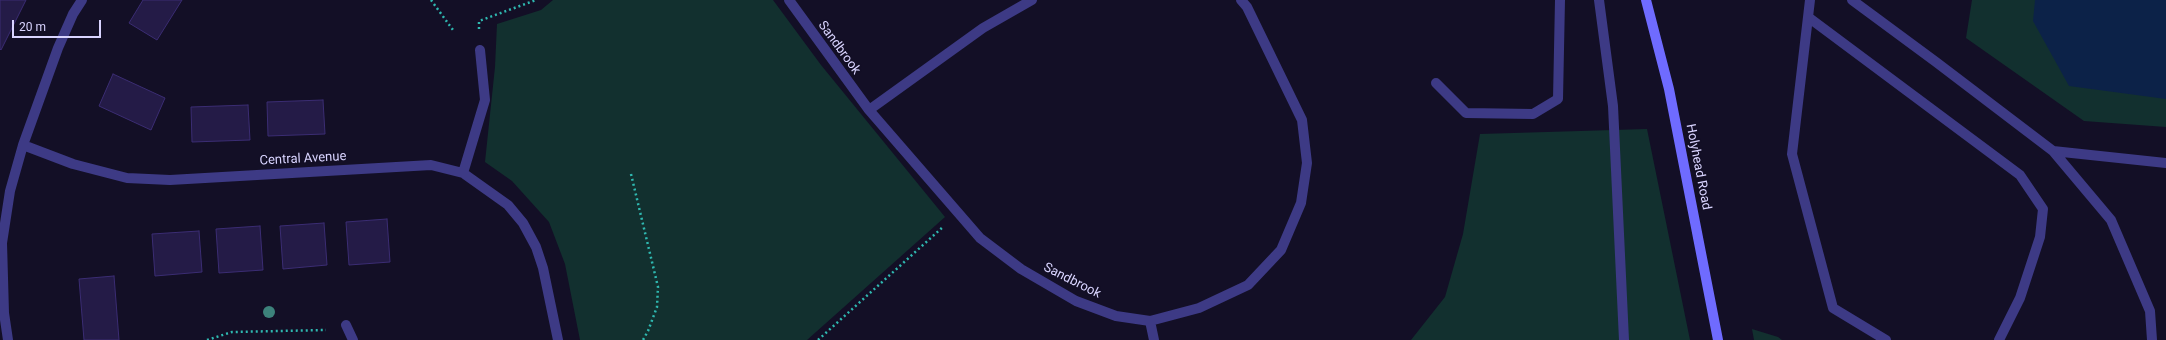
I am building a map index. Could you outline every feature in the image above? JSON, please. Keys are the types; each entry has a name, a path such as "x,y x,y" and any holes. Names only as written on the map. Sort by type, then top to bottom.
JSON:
{"main road":[{"name":"Holyhead Road","path":"1646,0 1669,89 1718,340"}],"street":[{"path":"8,340 4,313 2,243 10,191 22,145 58,48 73,14 82,0"},
{"name":"Sandbrook","path":"789,0 869,110 980,238 1021,269 1076,301 1116,316 1150,321 1199,308 1248,284 1281,250 1301,203 1307,163 1302,120 1247,7 1241,0"},
{"path":"869,110 982,28 1032,0"},
{"path":"1436,83 1466,113 1533,114 1558,99 1560,0"},
{"path":"1599,0 1612,106 1624,340"},
{"path":"1810,0 1792,154 1833,308 1886,340"},
{"path":"1852,0 2053,151 2111,220 2150,311 2152,340"},
{"path":"1808,17 2020,175 2043,209 2040,237 2020,298 1999,340"},
{"path":"480,50 485,100 463,173 508,205 523,223 536,247 543,268 558,340"},
{"name":"Central Avenue","path":"22,145 73,164 127,178 170,180 431,165 463,173"},
{"path":"2053,151 2166,163"},
{"path":"1150,321 1154,340"},
{"path":"346,325 353,340"}],"path":[{"path":"431,0 454,30"},
{"path":"480,50 479,21 536,0"},
{"path":"631,174 658,287 658,307 648,331 642,340"},
{"path":"818,340 958,213"},
{"path":"207,340 232,332 325,330 346,325"}],"green space":[{"path":"553,0 773,0 821,65 945,217 807,340 580,340 565,264 549,222 512,181 485,162 495,67 497,24 541,10"},
{"path":"1972,0 2166,0 2166,127 2084,121 1966,38"},
{"path":"1647,129 1690,340 1411,340 1445,297 1463,234 1480,134"},
{"path":"1752,329 1778,337 1782,340 1754,340"}],"water":[{"path":"2035,0 2166,0 2166,99 2069,86 2033,21"}],"building":[{"path":"0,0 26,0 1,50 0,49"},
{"path":"143,0 182,0 157,40 129,23"},
{"path":"113,74 165,98 151,130 99,106"},
{"path":"323,100 325,134 268,136 267,102"},
{"path":"248,105 250,140 192,142 191,107"},
{"path":"387,219 390,262 349,265 346,222"},
{"path":"324,223 327,265 283,269 280,226"},
{"path":"260,226 263,270 219,273 216,229"},
{"path":"199,231 202,272 155,276 152,234"},
{"path":"114,276 119,340 84,340 79,279"}]}
